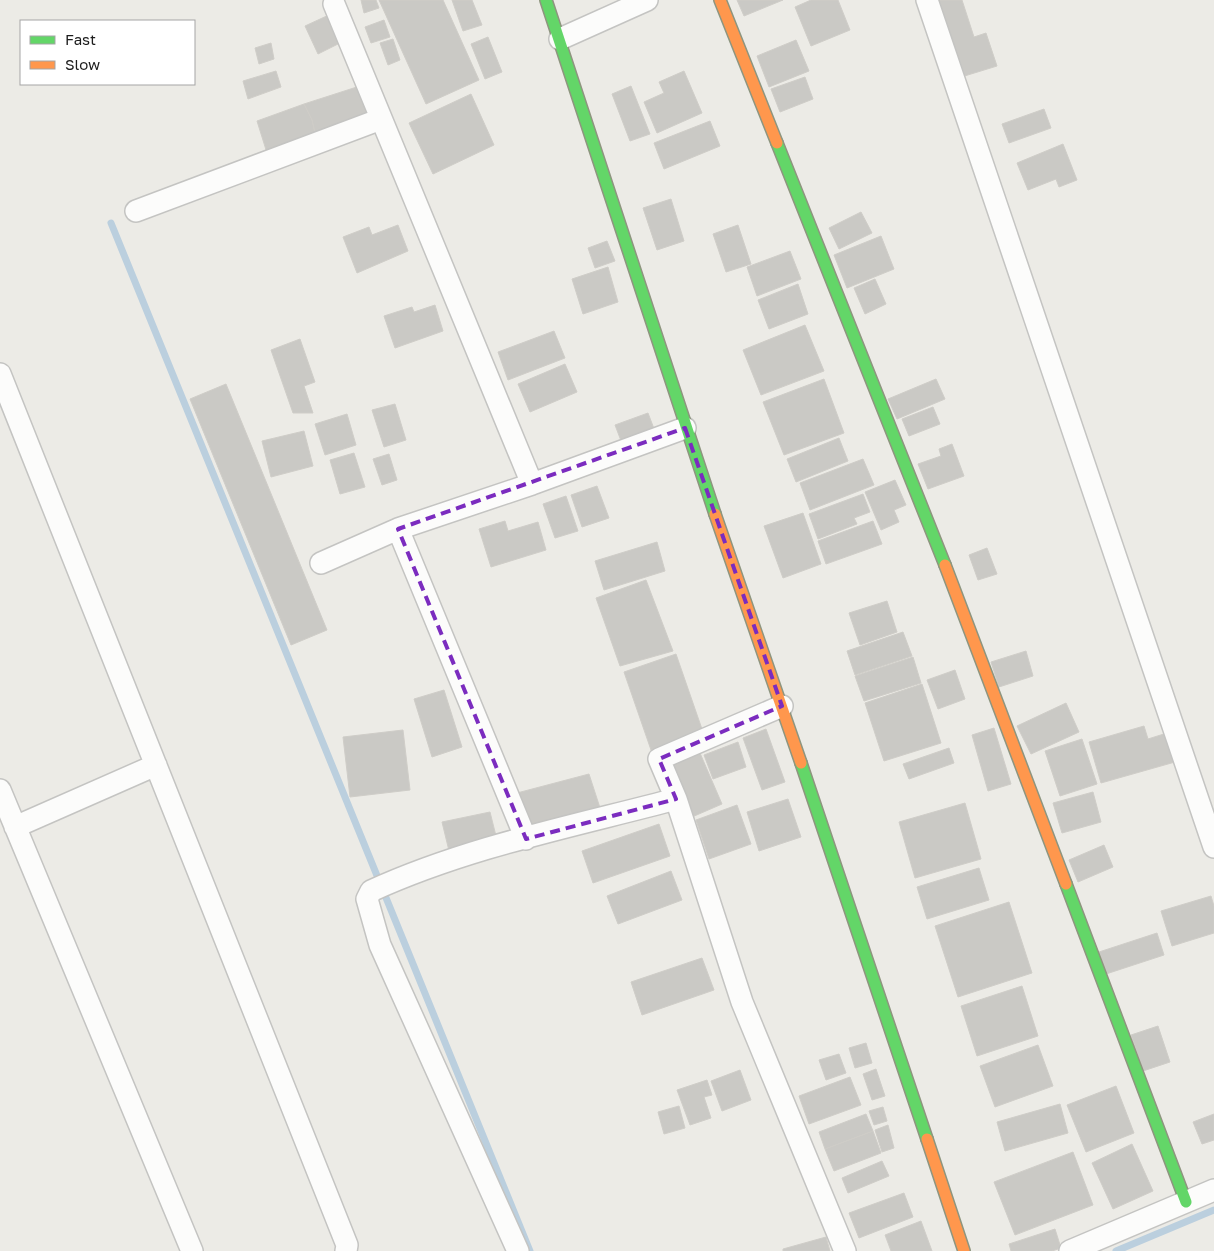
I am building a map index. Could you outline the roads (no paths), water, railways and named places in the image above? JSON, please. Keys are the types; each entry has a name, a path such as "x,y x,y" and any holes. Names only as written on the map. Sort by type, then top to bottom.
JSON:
{"main road":[{"path":"546,0 685,428 782,706 964,1251"},
{"path":"720,0 951,581 1186,1202"}],"street":[{"path":"560,39 647,0"},
{"path":"927,0 1214,847"},
{"path":"334,4 532,484"},
{"path":"136,211 381,119"},
{"path":"0,374 347,1245 346,1251"},
{"path":"320,563 398,529 532,484 685,428"},
{"path":"398,529 526,839"},
{"path":"782,706 659,759 676,799 742,1002 845,1251"},
{"path":"15,827 156,765"},
{"path":"0,790 192,1251"},
{"path":"518,1251 380,945 367,900 371,891 395,880 498,844 526,839 676,799"},
{"path":"1070,1251 1214,1190"}],"waterway":[{"path":"111,223 530,1251"},
{"path":"1116,1251 1214,1210"}]}
